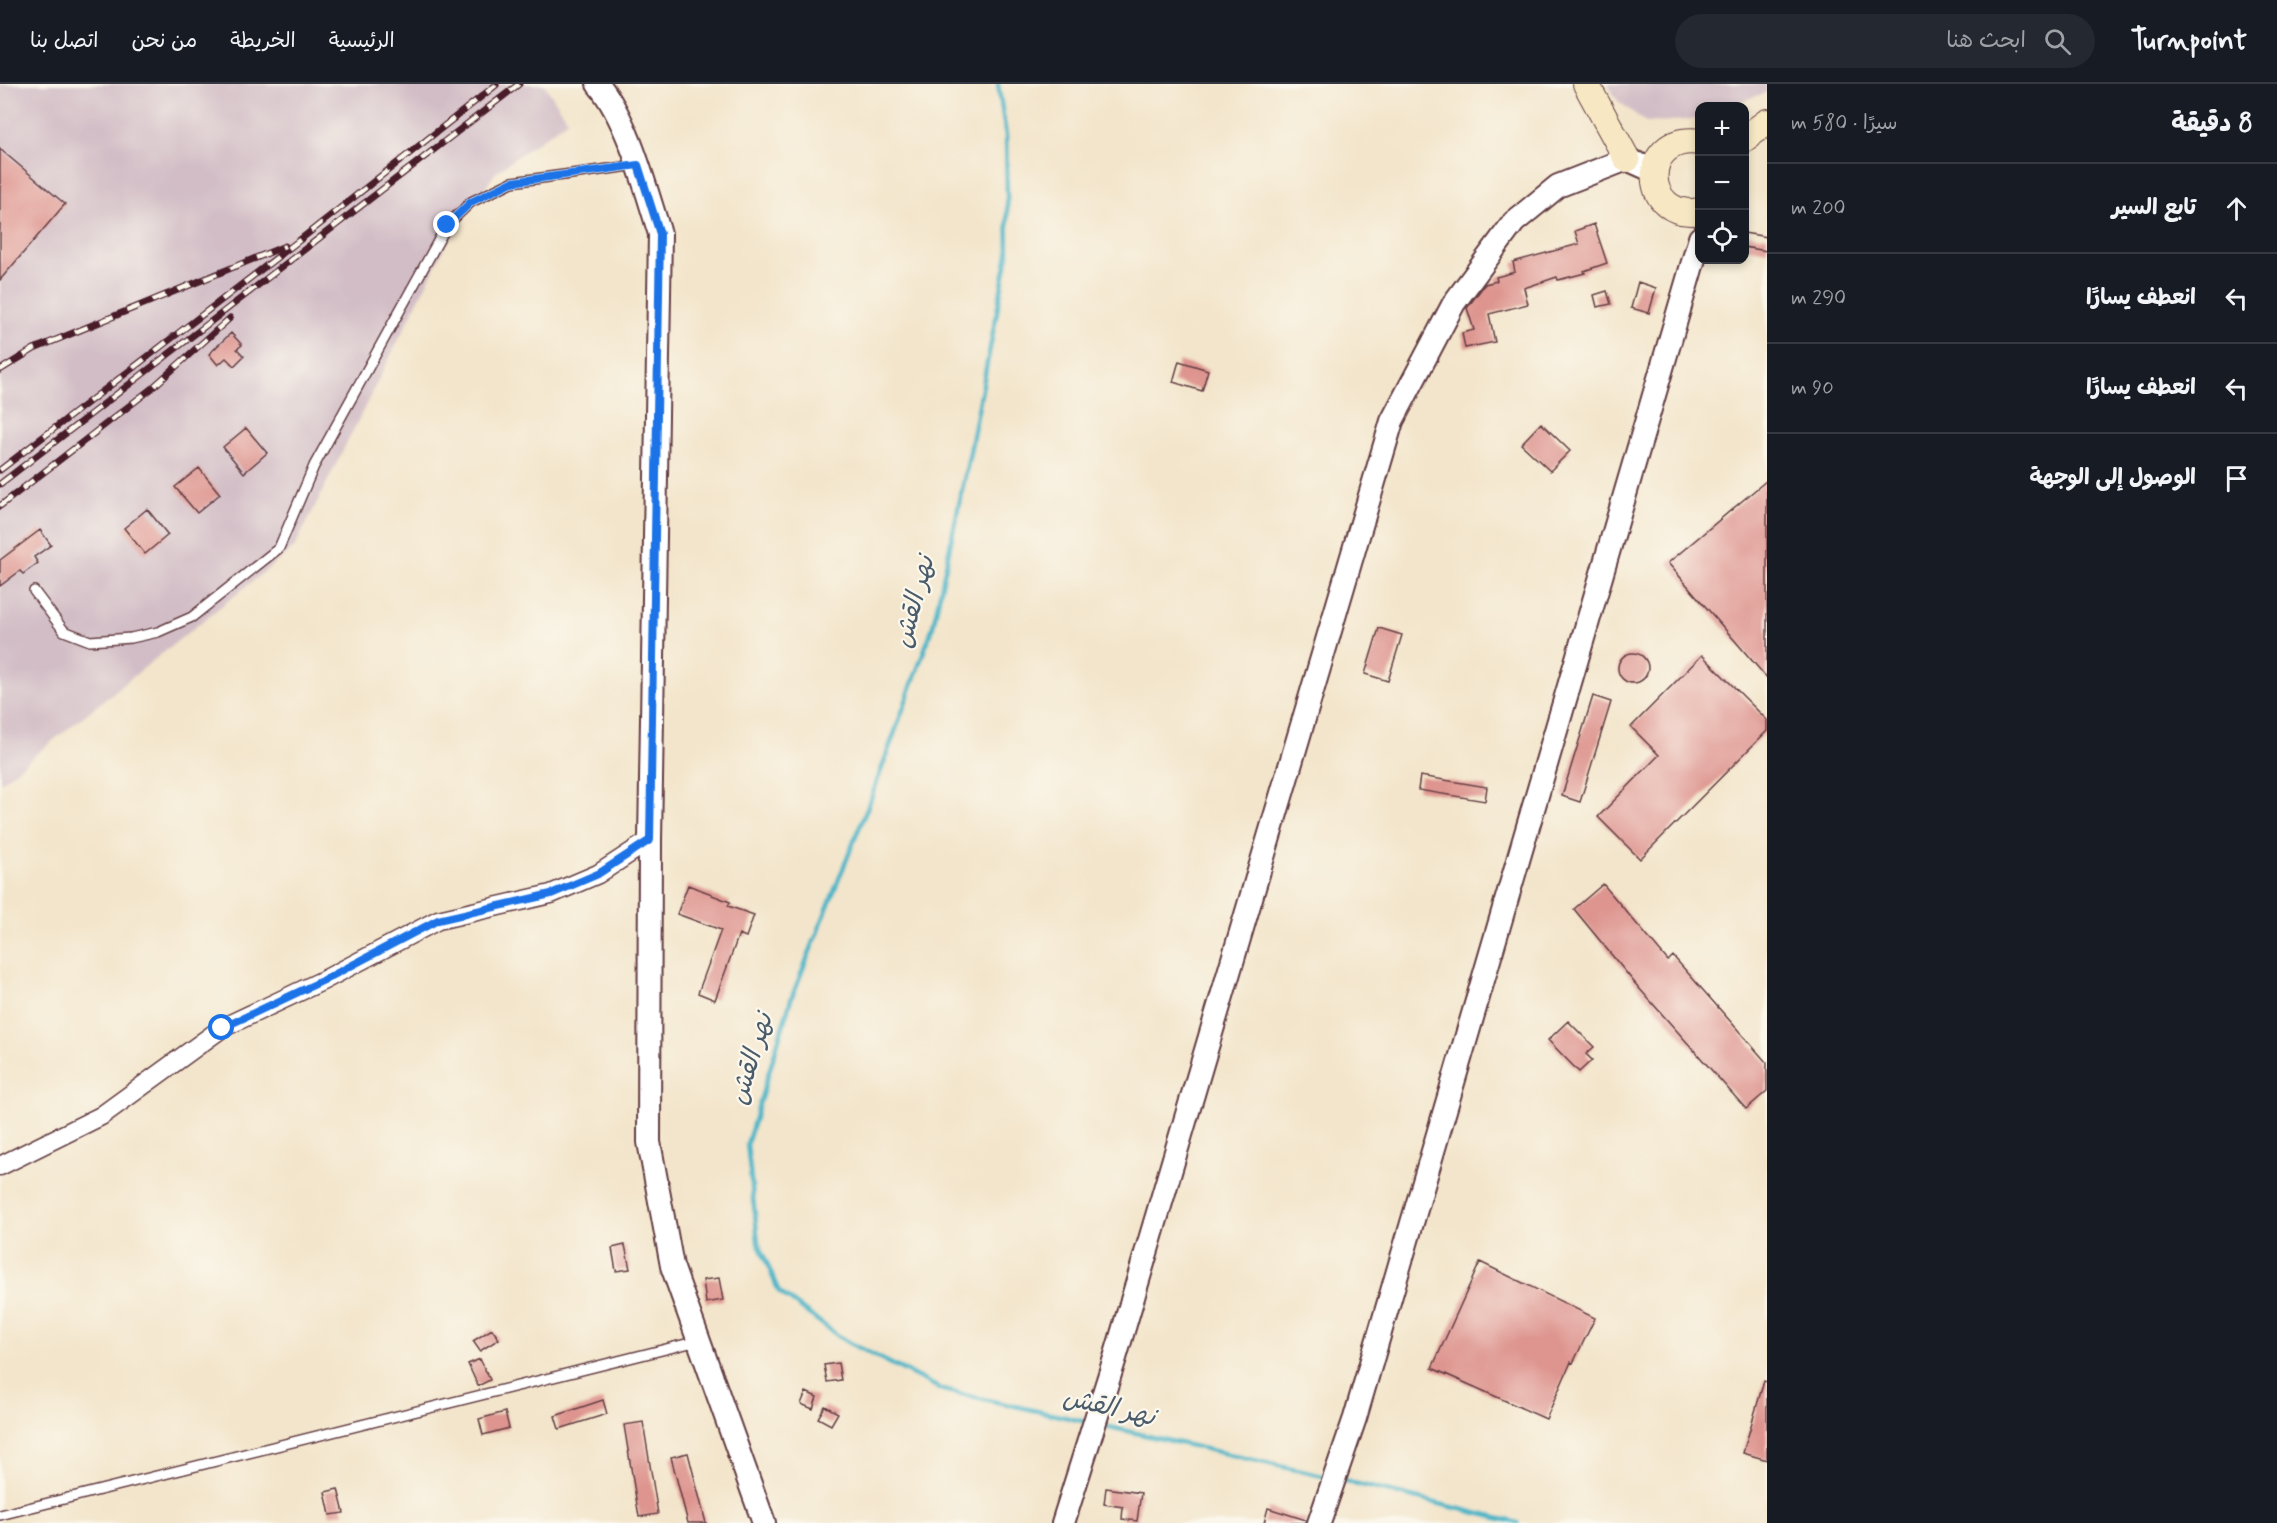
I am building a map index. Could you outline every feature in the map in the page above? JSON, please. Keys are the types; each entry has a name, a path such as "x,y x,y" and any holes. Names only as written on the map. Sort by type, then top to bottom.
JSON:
{"main road":[{"path":"1586,84 1627,159"},
{"path":"1749,135 1767,122"},
{"path":"1695,142 1682,141 1665,149 1654,171 1654,183 1665,203 1686,213 1695,212"}],"street":[{"path":"598,84 612,100 638,165 660,234 650,840 649,1142 672,1266 764,1523"},
{"path":"1063,1523 1115,1358 1392,421 1454,303 1514,222 1558,186 1627,159 1654,171"},
{"path":"1320,1520 1355,1418 1695,255"},
{"path":"0,1167 101,1116 222,1028 324,980 438,920 551,894 598,874 650,840"}],"lane":[{"path":"34,591 64,631 90,641 131,638 158,632 192,616 279,548 314,466 447,225 471,202 512,182 638,165"},
{"path":"0,1515 699,1341"}],"shaded area":[{"path":"0,84 544,84 568,120 496,172 449,239 294,548 0,783"},
{"path":"1607,84 1767,84 1767,92 1740,102 1695,102 1695,119 1647,123 1618,101"}],"building":[{"path":"0,149 65,204 0,280"},
{"path":"1594,224 1607,263 1584,271 1585,273 1558,280 1557,277 1524,288 1528,304 1489,314 1495,342 1465,348 1462,333 1474,330 1467,308 1485,284 1497,281 1496,277 1515,272 1513,262 1579,244 1575,231"},
{"path":"1749,234 1767,237 1767,251 1749,248"},
{"path":"1638,282 1656,288 1649,313 1631,308"},
{"path":"1607,291 1611,304 1597,307 1594,295"},
{"path":"231,333 242,345 237,349 244,356 234,366 226,358 218,365 209,354"},
{"path":"1179,361 1208,370 1202,391 1173,382"},
{"path":"1541,423 1570,451 1550,471 1521,444"},
{"path":"246,428 267,453 244,473 223,447"},
{"path":"199,468 220,494 197,513 175,487"},
{"path":"1767,480 1767,678 1668,563"},
{"path":"147,509 168,535 145,554 124,528"},
{"path":"40,530 51,545 34,557 38,563 23,574 20,571 0,586 0,560"},
{"path":"1379,628 1402,635 1388,681 1365,674"},
{"path":"1633,653 1644,657 1648,668 1644,679 1633,683 1622,679 1618,668 1622,657"},
{"path":"1702,655 1767,720 1767,731 1640,859 1598,817 1659,755 1631,727"},
{"path":"1593,696 1611,702 1580,802 1562,796"},
{"path":"1420,776 1487,787 1485,801 1418,790"},
{"path":"1603,884 1668,961 1673,956 1767,1063 1767,1091 1746,1109 1638,987 1574,909"},
{"path":"688,885 730,902 728,906 754,915 746,937 739,934 715,1000 698,993 721,930 677,914"},
{"path":"1568,1021 1594,1047 1586,1054 1592,1060 1579,1072 1548,1040"},
{"path":"625,1245 630,1269 616,1271 612,1248"},
{"path":"1480,1262 1595,1318 1573,1363 1571,1362 1546,1419 1432,1368"},
{"path":"719,1278 723,1300 706,1303 703,1280"},
{"path":"492,1329 499,1339 480,1351 473,1341"},
{"path":"480,1359 490,1380 478,1386 468,1364"},
{"path":"838,1363 841,1380 827,1382 824,1365"},
{"path":"1764,1381 1767,1382 1767,1460 1743,1453"},
{"path":"806,1392 817,1397 813,1409 801,1404"},
{"path":"603,1400 607,1414 559,1429 555,1416"},
{"path":"825,1406 838,1413 831,1425 818,1418"},
{"path":"505,1412 509,1428 483,1435 479,1419"},
{"path":"643,1422 658,1514 639,1517 624,1425"},
{"path":"688,1453 706,1523 688,1523 671,1457"},
{"path":"1106,1488 1141,1493 1137,1521 1122,1519 1123,1507 1104,1504"},
{"path":"338,1489 344,1513 330,1515 325,1492"},
{"path":"1268,1508 1306,1520 1306,1523 1264,1523"}],"waterway":[{"name":"نهر القش","path":"998,84 1006,135 1008,254 969,457 933,626 870,801 791,999 747,1144 758,1242 779,1292 844,1340 943,1390 1087,1422"},
{"name":"نهر القش","path":"1101,1425 1327,1477"},
{"name":"نهر القش","path":"1341,1480 1518,1523"}],"railway":[{"path":"0,484 519,84"},
{"path":"0,470 301,239 496,85"},
{"path":"0,370 34,349 285,246"},
{"path":"0,506 151,389 230,318"}],"route":[{"path":"222,1028 324,980 438,920 551,894 598,874 650,840 660,234 638,165 512,182 471,202 447,225"}]}
